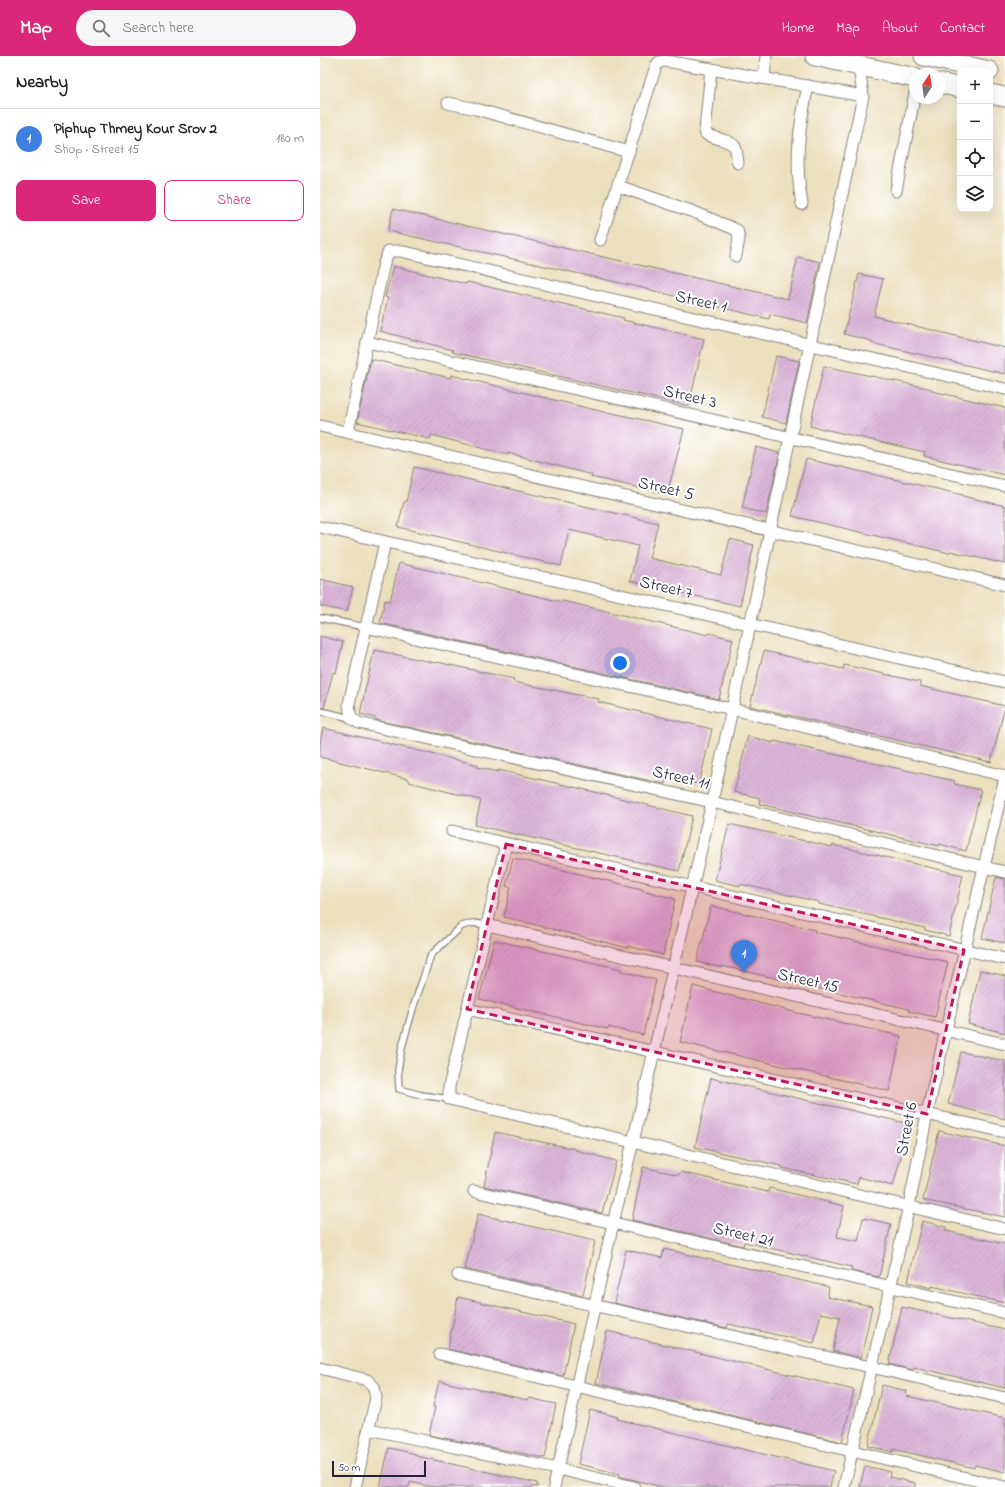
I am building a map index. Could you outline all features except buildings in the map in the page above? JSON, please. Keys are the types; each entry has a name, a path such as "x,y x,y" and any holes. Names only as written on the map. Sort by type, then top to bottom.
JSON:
{"highway":[{"path":"816,56 909,77"},
{"path":"924,56 977,68"},
{"path":"993,72 1005,75"},
{"path":"945,84 957,87"},
{"path":"993,95 1005,98"}],"street":[{"path":"764,78 766,56"},
{"path":"600,240 656,66 659,62 666,61 863,96"},
{"path":"554,1487 612,1223 633,1142 674,968 732,709 863,96 859,66"},
{"path":"711,69 705,131 706,134 733,145 736,149 738,163"},
{"path":"802,204 797,182 798,145 800,123 808,86"},
{"path":"448,103 476,109 629,152"},
{"path":"896,191 913,104"},
{"path":"618,186 694,212 737,230 739,238 736,256"},
{"name":"Street 1","path":"367,342 384,263 389,251 400,251 1005,389"},
{"path":"348,432 367,342"},
{"name":"Street 3","path":"367,342 1005,486"},
{"name":"Street 5","path":"320,426 1005,585"},
{"name":"Street 7","path":"320,527 1005,682"},
{"path":"350,718 349,704 385,542"},
{"path":"365,627 732,709 1005,777"},
{"name":"Street 11","path":"350,718 358,723 712,802 1005,872"},
{"name":"Street 6","path":"844,1487 909,1206 927,1114 964,950 1005,777"},
{"path":"452,831 1005,959"},
{"path":"506,844 449,1086 449,1100 1005,1229"},
{"name":"Street 15","path":"487,925 1005,1044"},
{"path":"467,1009 1005,1132"},
{"name":"Street 21","path":"474,1191 1005,1313"},
{"path":"458,1275 1005,1398"},
{"path":"440,1354 1005,1487"},
{"path":"320,1368 367,1380 374,1387 376,1398 355,1487"},
{"path":"369,1429 558,1469 634,1487"}],"lane":[{"path":"320,618 365,627"},
{"path":"320,711 350,718"},
{"path":"449,1100 421,1096 399,1089 398,1070 402,1046 414,1005 432,955 462,926 473,923 487,925"}],"highlighted area":[{"path":"506,844 964,950 927,1114 467,1009"}],"place":[{"name":"Piphup Thmey Kour Srov 2","path":"744,973"}]}
